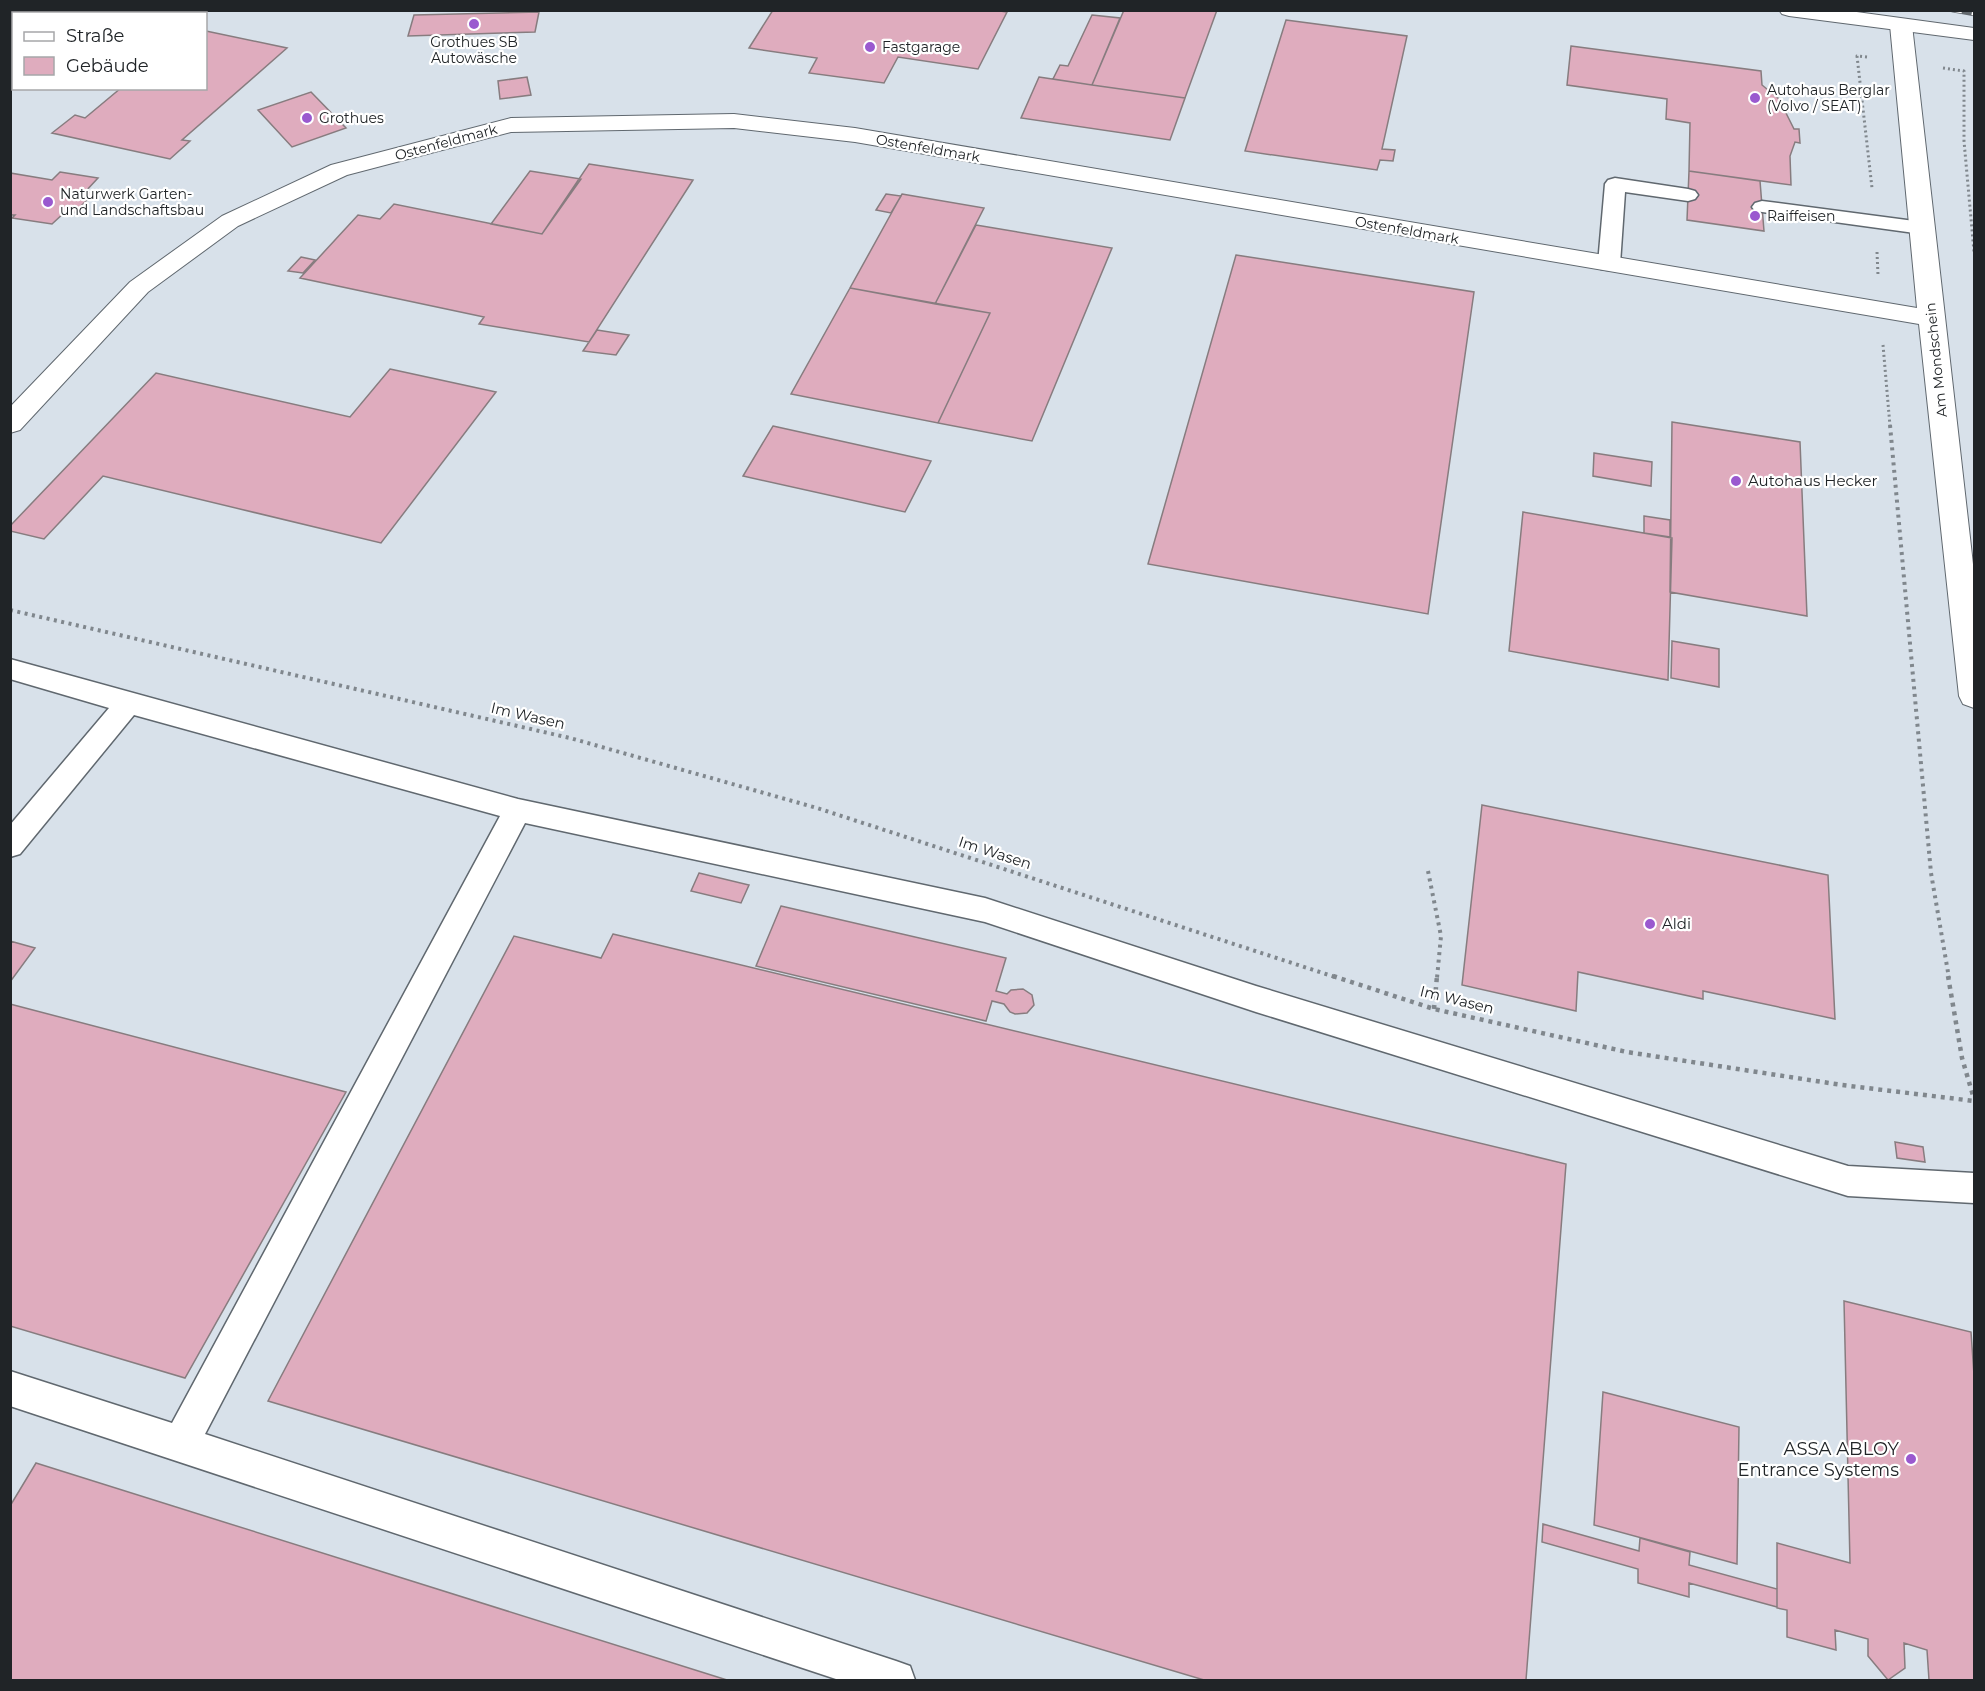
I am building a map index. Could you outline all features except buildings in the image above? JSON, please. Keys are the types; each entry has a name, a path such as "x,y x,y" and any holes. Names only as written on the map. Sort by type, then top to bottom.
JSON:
{"street":[{"path":"1789,10 1974,34"},
{"name":"Am Mondschein","path":"1900,25 1974,696"},
{"name":"Ostenfeldmark","path":"10,424 139,287 230,221 339,170 511,125 734,121 855,135 1931,318"}],"lane":[{"path":"1609,264 1616,184 1688,195"},
{"path":"1762,207 1922,228"},
{"path":"10,669 518,810 985,910 1256,999 1848,1181 1974,1188"},
{"path":"10,846 128,703"},
{"path":"180,1444 518,810"},
{"path":"10,1388 896,1680"}],"path":[{"name":"Im Wasen","path":"10,610 570,738 817,808 1434,1009 1627,1052 1842,1085 1974,1101"},
{"path":"1428,871 1441,936 1434,1009"}],"railway":[{"path":"1952,10 1974,14"}],"place":[{"name":"Grothues SB Autowäsche","path":"474,24"},
{"name":"Fastgarage","path":"870,47"},
{"name":"Autohaus Berglar (Volvo / SEAT)","path":"1755,98"},
{"name":"Grothues","path":"307,118"},
{"name":"Naturwerk Garten- und Landschaftsbau","path":"48,202"},
{"name":"Raiffeisen","path":"1755,216"},
{"name":"Autohaus Hecker","path":"1736,481"},
{"name":"Aldi","path":"1650,924"},
{"name":"ASSA ABLOY Entrance Systems","path":"1911,1459"}]}
